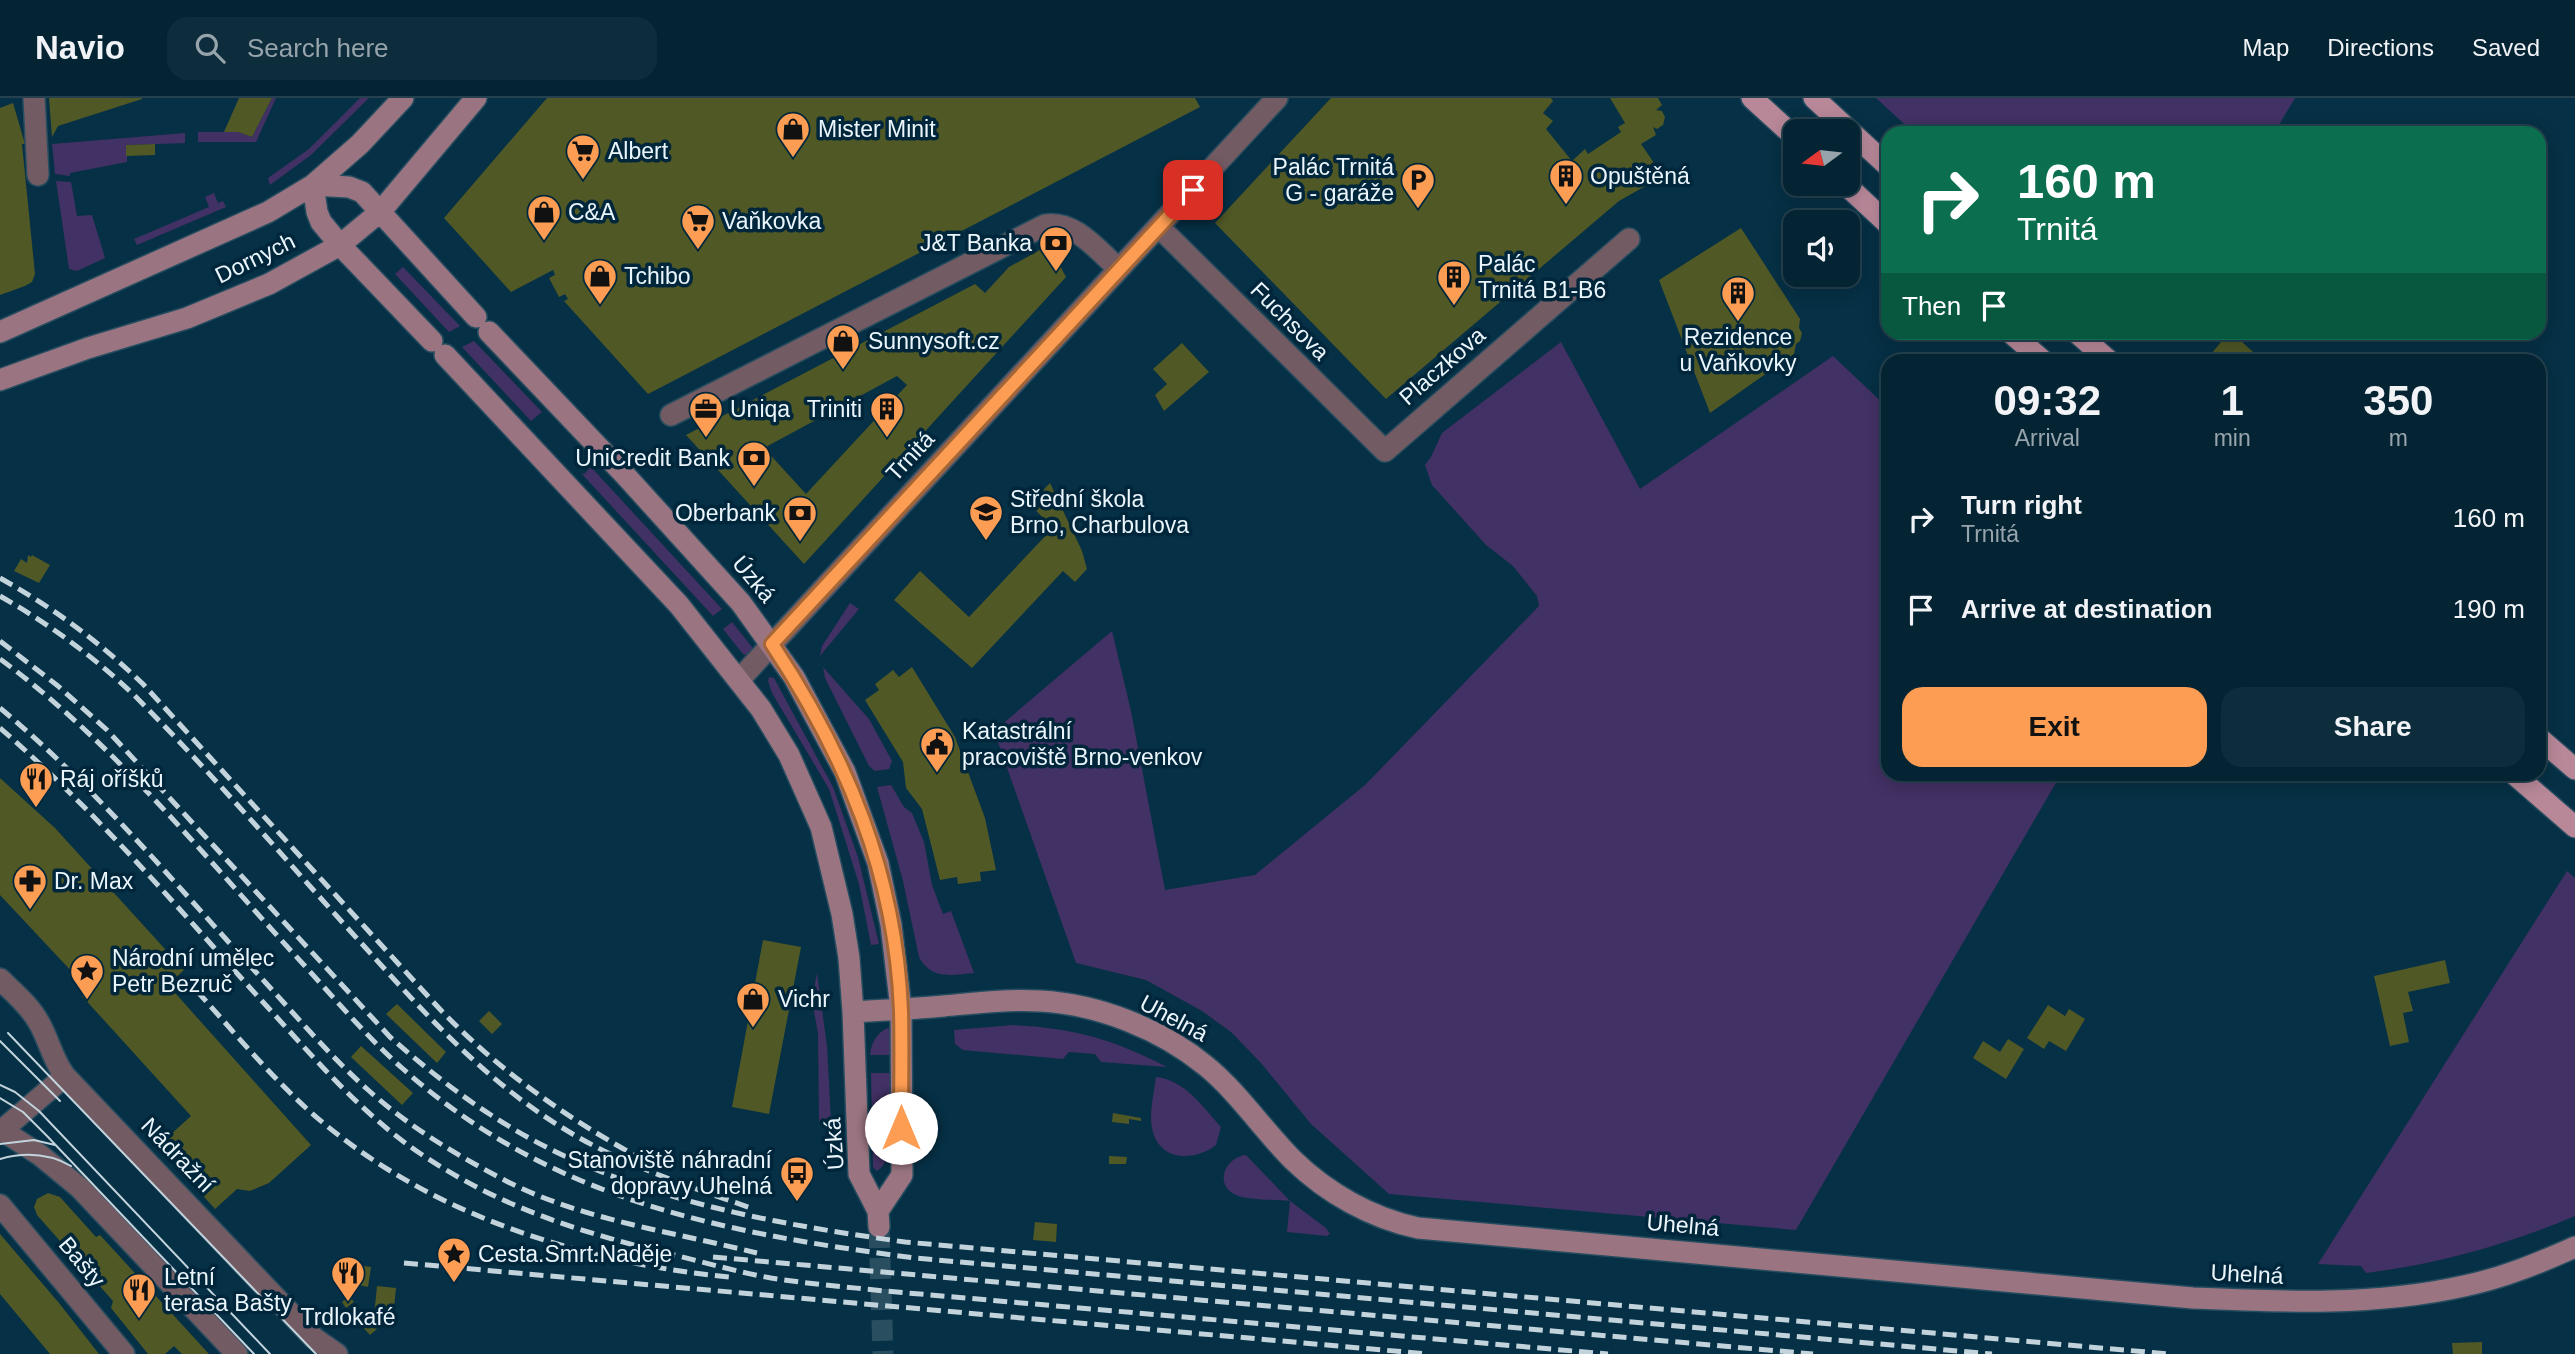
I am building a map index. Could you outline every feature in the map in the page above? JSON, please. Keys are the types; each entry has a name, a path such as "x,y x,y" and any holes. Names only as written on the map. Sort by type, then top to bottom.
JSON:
{"main road":[{"name":"Dornych","path":"0,332 103,284 243,225 313,185 360,144 403,98"},
{"name":"Dornych","path":"0,380 88,348 187,318 269,284 340,245 381,211 476,98"},
{"path":"1752,98 1783,126"},
{"path":"1814,98 1881,160"},
{"name":"Úzká","path":"313,185 349,187 362,192 381,211 741,603 772,644 829,738 861,812 878,863 891,925 901,1009 902,1175 878,1219 859,1174 853,1012 847,944 821,827 789,755 740,680 679,604 340,245 321,222 313,185"},
{"path":"1858,196 1881,217"},
{"path":"2019,340 2035,354"},
{"path":"2085,340 2101,354"},
{"path":"2546,744 2575,769"},
{"path":"2522,781 2575,827"},
{"name":"Uhelná","path":"853,1012 1019,1000 1042,1001 1089,1009 1150,1031 1185,1051 1224,1082 1293,1160 1316,1180 1371,1214 1393,1223 1418,1228 2156,1294 2295,1303 2397,1297 2465,1286 2530,1267 2575,1248"}],"street":[{"path":"34,98 38,175"},
{"name":"Trnitá","path":"740,680 1277,98"},
{"path":"671,415 1045,225 1056,223 1077,232 1119,268"},
{"name":"Fuchsova","path":"1159,227 1385,451"},
{"name":"Placzkova","path":"1385,451 1629,239"},
{"name":"Nádražní","path":"0,979 31,1010 39,1023 51,1055 57,1083 314,1338 337,1354"},
{"path":"57,1083 1,1131 40,1155 80,1188 237,1354"},
{"name":"Bašty","path":"0,1205 124,1354"}],"shaded area":[{"path":"272,98 276,98 256,142 198,142 198,132 238,132 252,137"},
{"path":"360,98 369,98 311,155 270,185 268,178 309,149"},
{"path":"1876,98 2295,98 2278,126 1906,126"},
{"path":"185,133 185,143 127,145 127,162 70,173 70,176 55,174 52,144"},
{"path":"56,181 71,182 77,216 92,215 105,258 77,271 69,269"},
{"path":"214,193 218,203 223,201 226,207 137,245 134,239 209,207 205,197"},
{"path":"403,267 460,326 449,332 395,274"},
{"path":"474,341 542,412 531,421 462,347"},
{"path":"1561,342 1640,489 1833,356 1881,401 1881,781 2057,781 1796,1230 1389,1194 1311,1124 1261,1063 1231,1032 1202,1011 1146,980 1076,963 994,731 1112,631 1131,711 1165,890 1255,875 1365,785 1539,606 1537,596 1513,566 1486,545 1432,485 1425,465 1442,433"},
{"path":"591,467 722,609 713,616 581,473 584,474"},
{"path":"850,603 859,609 820,656 822,646"},
{"path":"732,622 752,647 753,651 747,656 723,629"},
{"path":"823,667 869,719 892,761 889,769 875,771 869,766 825,678"},
{"path":"769,677 774,678 833,787 858,857 879,944 871,945 859,884 829,789 772,693"},
{"path":"891,785 904,807 912,813 924,842 932,885 943,914 951,911 974,973 936,973 919,957 903,881 877,787"},
{"path":"2567,871 2575,878 2575,1216 2499,1244 2420,1264 2366,1273 2361,1266 2318,1264"},
{"path":"817,973 827,1046 831,1121 819,1121 818,1034 812,1000"},
{"path":"1013,1025 1055,1029 1093,1037 1129,1049 1167,1067 1101,1062 1095,1054 1069,1052 1063,1059 963,1050 955,1044 954,1030"},
{"path":"888,1028 891,1031 891,1055 870,1055 875,1038"},
{"path":"871,1073 891,1073 889,1148 884,1163 877,1171 873,1167"},
{"path":"1156,1077 1176,1083 1185,1089 1207,1111 1221,1127 1216,1145 1189,1156 1171,1154 1163,1149 1157,1142 1152,1126 1151,1112"},
{"path":"1246,1155 1290,1201 1246,1198 1228,1189 1224,1177 1228,1165"},
{"path":"1290,1201 1330,1234 1327,1236 1287,1232"}],"building":[{"path":"49,98 142,99 58,126 52,137"},
{"path":"239,98 272,98 252,137 238,132 224,132"},
{"name":"Vaňkovka","path":"547,98 1195,98 1200,107 648,394 564,301 568,299 565,294 559,297 549,278 555,275 553,270 511,292 444,218"},
{"path":"1331,98 1551,98 1553,101 1543,113 1553,121 1546,129 1572,161 1585,149 1588,154 1621,132 1618,127 1625,123 1610,98 1658,98 1662,105 1656,110 1662,111 1665,117 1663,125 1657,129 1653,127 1656,135 1641,144 1663,176 1619,201 1386,399 1215,223"},
{"path":"13,103 25,144 22,144 35,274 32,282 0,295 0,108"},
{"path":"155,144 155,155 126,156 126,145"},
{"name":"Rezidence u Vaňkovky","path":"1741,228 1800,319 1799,328 1802,333 1794,354 1710,413 1659,280"},
{"path":"1049,245 1066,277 804,564 686,435 975,284 985,293 1009,267","holes":["897,376 907,385 806,494 764,448"]},
{"path":"2219,340 2240,340 2255,354 2211,354 2221,342"},
{"path":"1182,343 1209,372 1164,411 1155,395 1167,384 1153,369"},
{"path":"1050,483 1082,551 1087,569 1075,582 1063,571 972,668 894,600 920,571 969,617 1050,531 1041,522 1044,519 1030,504"},
{"path":"28,555 50,565 39,583 14,571 21,559 27,563"},
{"name":"Katastrální pracoviště Brno-venkov","path":"912,667 955,737 985,818 996,870 980,872 981,881 958,884 957,877 940,880 922,809 906,788 903,762 865,700 879,690 875,684 893,670 899,677"},
{"path":"0,778 55,828 184,970 168,985 311,1145 269,1183 250,1191 237,1189 215,1209 158,1146 191,1116 82,996 89,990 0,895"},
{"path":"763,940 801,947 769,1114 732,1107"},
{"path":"2445,960 2450,983 2408,992 2413,1011 2403,1013 2409,1042 2390,1046 2374,976"},
{"path":"397,1004 446,1052 437,1063 386,1014"},
{"path":"2048,1005 2065,1016 2069,1009 2085,1019 2066,1051 2049,1041 2044,1049 2027,1038"},
{"path":"489,1011 502,1024 492,1034 479,1021"},
{"path":"2008,1039 2024,1049 2006,1079 1973,1058 1983,1041 2000,1052"},
{"path":"361,1046 413,1093 402,1105 351,1057"},
{"path":"1113,1113 1141,1118 1141,1121 1129,1119 1129,1124 1112,1122"},
{"path":"1109,1156 1127,1157 1126,1164 1109,1164"},
{"path":"48,1193 60,1197 96,1237 100,1235 209,1354 182,1354 174,1346 165,1354 148,1354 111,1308 113,1301 37,1215 34,1207 37,1199"},
{"path":"1035,1222 1057,1224 1056,1242 1033,1240"},
{"path":"0,1234 99,1354 50,1354 0,1294"},
{"path":"357,1265 371,1267 368,1287 353,1284"},
{"path":"377,1286 396,1288 393,1318 374,1316"},
{"path":"349,1296 354,1302 346,1308 342,1302"},
{"path":"367,1317 377,1329 370,1335 360,1324"},
{"path":"2482,1342 2482,1354 2453,1354 2452,1343"}],"tunnel":[{"path":"879,1227 883,1354"}],"tram line":[{"path":"8,1033 316,1354"},
{"path":"0,1041 60,1101"},
{"path":"0,1085 15,1092 39,1111 270,1354"},
{"path":"0,1098 23,1112 48,1137 254,1354"},
{"path":"0,1144 34,1140 55,1145"},
{"path":"0,1159 36,1155 54,1158 71,1166"}],"railway":[{"path":"0,578 75,626 143,684 436,1005 481,1049 555,1107 636,1156"},
{"path":"0,596 70,641 134,695 222,787 410,996 483,1069 509,1091 566,1130 610,1154 656,1174 751,1208"},
{"path":"0,641 58,686 107,730 390,1037 439,1078 491,1115 538,1143 638,1186 744,1214 905,1242 2169,1354"},
{"path":"0,659 42,692 122,765 352,1018 402,1068 459,1113 518,1150 579,1180 643,1204 708,1222 775,1236 915,1258 1992,1354"},
{"path":"0,708 36,739 104,806 314,1037 367,1089 417,1128 508,1182 568,1207 757,1253"},
{"path":"0,728 102,826 316,1061 355,1100 396,1136 448,1171 478,1188 539,1215 636,1246 746,1273 800,1282 1608,1354"},
{"path":"197,991 306,1108 351,1145 399,1176 450,1203 503,1226 558,1244 615,1259 729,1277"},
{"path":"713,1257 1813,1354"},
{"path":"404,1263 1428,1354"}],"place":[{"name":"Mister Minit","path":"793,159"},
{"name":"Albert","path":"583,181"},
{"name":"Opuštěná","path":"1566,206"},
{"name":"Palác Trnitá G - garáže","path":"1418,210"},
{"name":"C&A","path":"544,242"},
{"name":"Vaňkovka","path":"698,251"},
{"name":"J&T Banka","path":"1056,273"},
{"name":"Tchibo","path":"600,306"},
{"name":"Palác Trnitá B1-B6","path":"1454,307"},
{"name":"Rezidence u Vaňkovky","path":"1738,323"},
{"name":"Sunnysoft.cz","path":"843,371"},
{"name":"Uniqa","path":"706,439"},
{"name":"Triniti","path":"887,439"},
{"name":"UniCredit Bank","path":"754,488"},
{"name":"Střední škola Brno, Charbulova","path":"986,542"},
{"name":"Oberbank","path":"800,543"},
{"name":"Katastrální pracoviště Brno-venkov","path":"937,774"},
{"name":"Ráj oříšků","path":"36,809"},
{"name":"Dr. Max","path":"30,911"},
{"name":"Národní umělec Petr Bezruč","path":"87,1001"},
{"name":"Vichr","path":"753,1029"},
{"name":"Stanoviště náhradní dopravy Uhelná","path":"797,1203"},
{"name":"Cesta.Smrt.Naděje","path":"454,1284"},
{"name":"Trdlokafé","path":"348,1303"},
{"name":"Letní terasa Bašty","path":"139,1320"}],"route":[{"path":"901,1128 901,1009 891,925 878,863 861,812 829,738 772,644 1193,190"}]}
